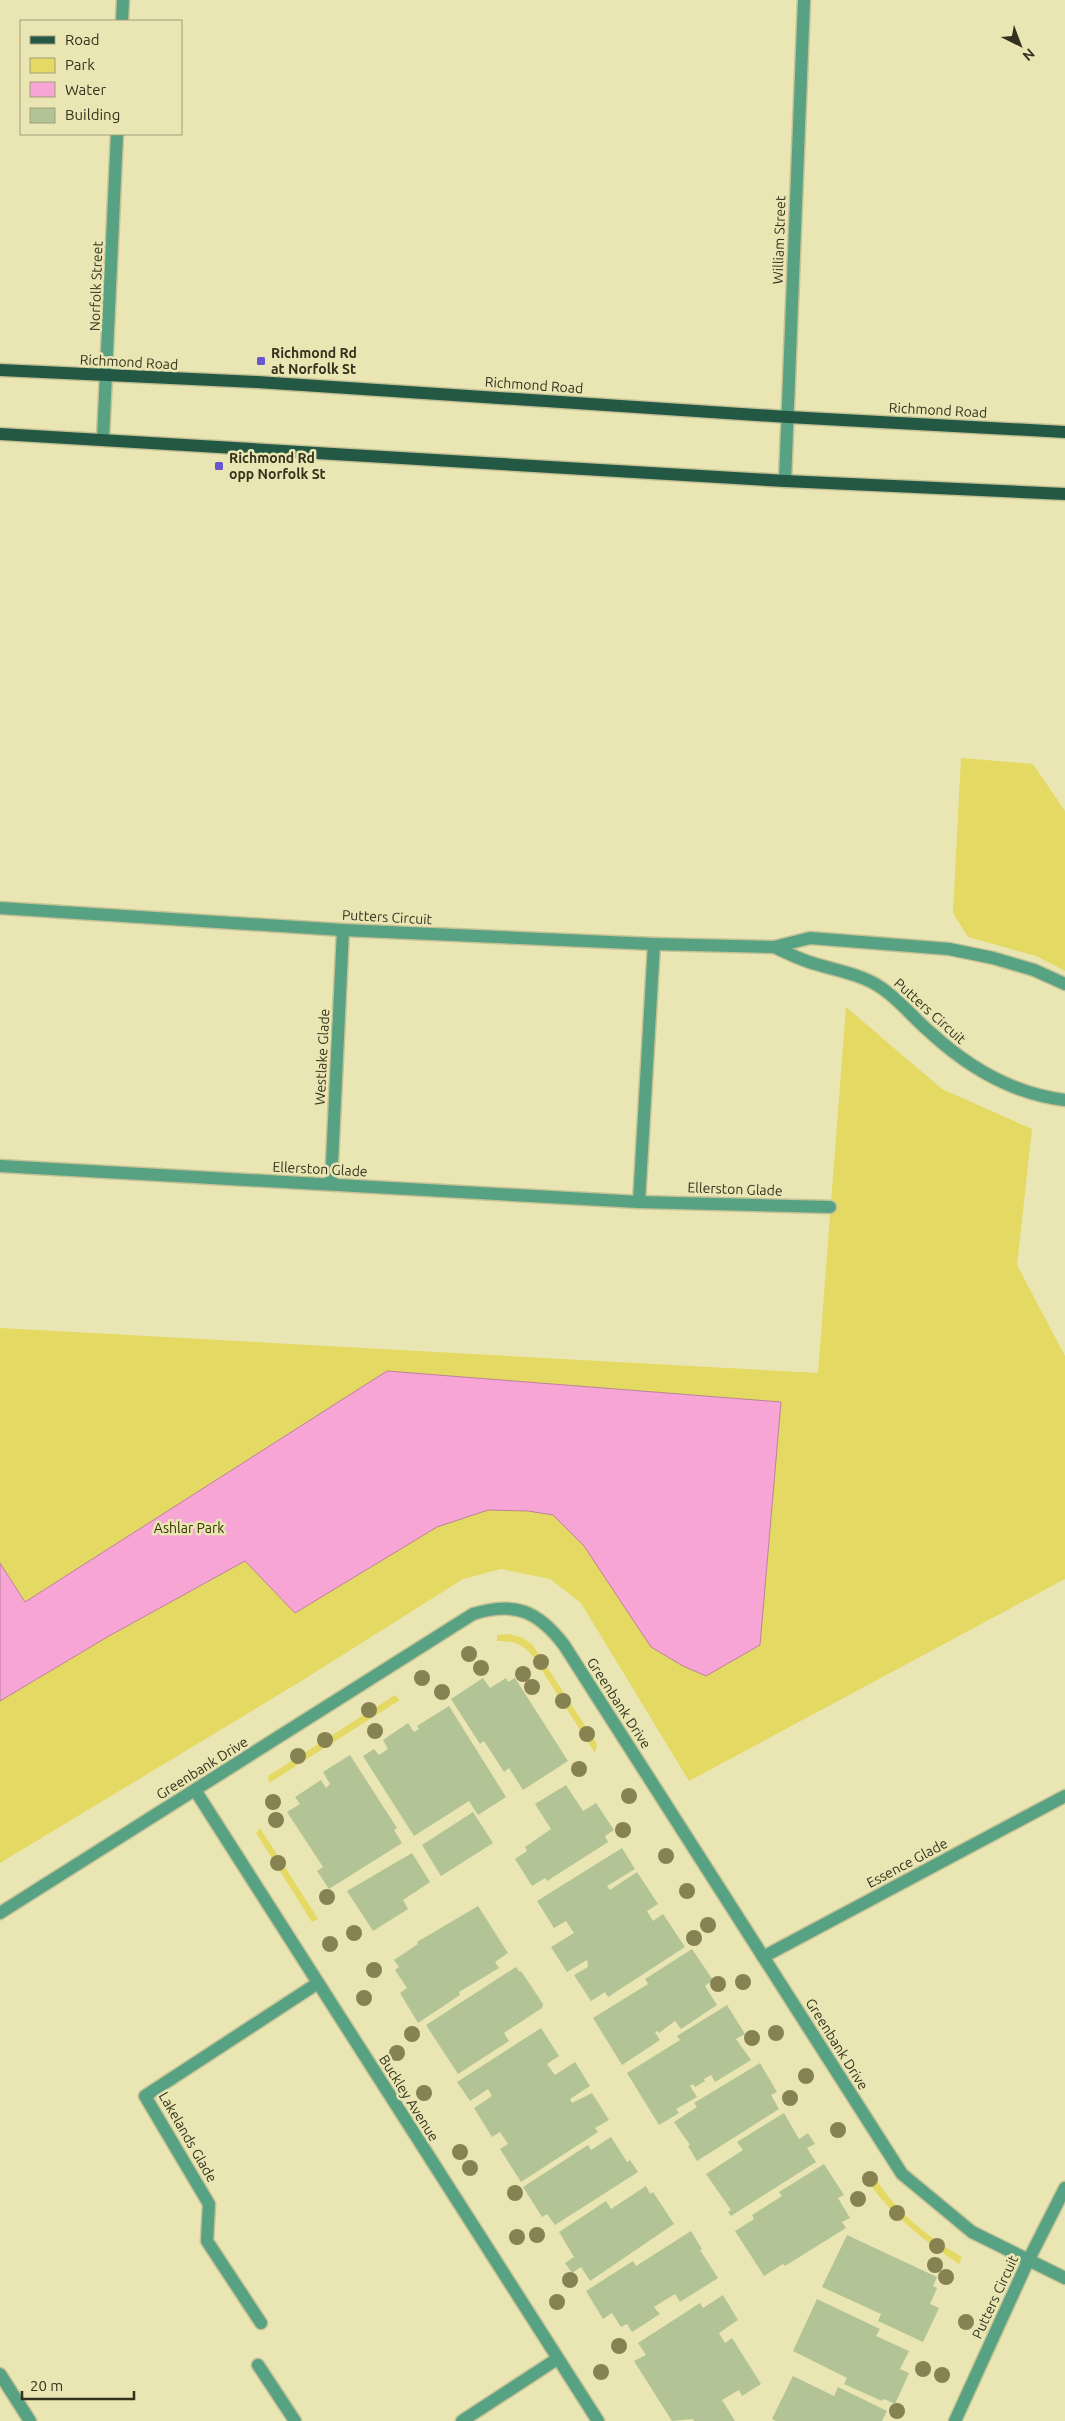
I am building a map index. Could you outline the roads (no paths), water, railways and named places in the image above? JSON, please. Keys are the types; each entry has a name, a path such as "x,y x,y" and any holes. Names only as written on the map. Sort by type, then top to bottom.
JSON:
{"main road":[{"name":"Richmond Road","path":"0,370 257,382 788,417 1065,432"},
{"path":"0,434 785,481 1065,494"}],"street":[{"path":"122,0 122,20"},
{"name":"William Street","path":"785,481 804,0"},
{"name":"Norfolk Street","path":"103,439 117,135"},
{"name":"Putters Circuit","path":"0,908 343,930 654,944 774,946 810,938 949,949 993,958 1026,968 1065,984"},
{"name":"Westlake Glade","path":"331,1184 343,930"},
{"path":"639,1202 654,944"},
{"name":"Putters Circuit","path":"774,946 806,961 879,986 936,1038 984,1073 1014,1087 1051,1098 1065,1100"},
{"name":"Ellerston Glade","path":"0,1166 639,1202 830,1207"},
{"name":"Greenbank Drive","path":"0,1913 473,1614 490,1609 509,1608 526,1611 554,1631 564,1645 902,2174 972,2232 1065,2278"},
{"name":"Buckley Avenue","path":"195,1790 598,2421"},
{"name":"Essence Glade","path":"763,1956 1065,1796"},
{"name":"Lakelands Glade","path":"260,2323 207,2241 209,2204 145,2096 318,1983"},
{"name":"Putters Circuit","path":"955,2421 1028,2261 1065,2188"},
{"path":"462,2421 557,2358"},
{"path":"258,2365 295,2421"},
{"path":"0,2374 30,2421"}],"water":[{"path":"387,1371 781,1402 760,1645 706,1676 683,1666 651,1647 584,1546 553,1515 528,1511 488,1510 437,1527 295,1613 245,1561 109,1636 0,1701 0,1563 25,1602"}],"place":[{"name":"Richmond Rd at Norfolk St","path":"261,361"},
{"name":"Richmond Rd opp Norfolk St","path":"219,466"}],"park label":[{"name":"Ashlar Park","path":"189,1528"}]}
